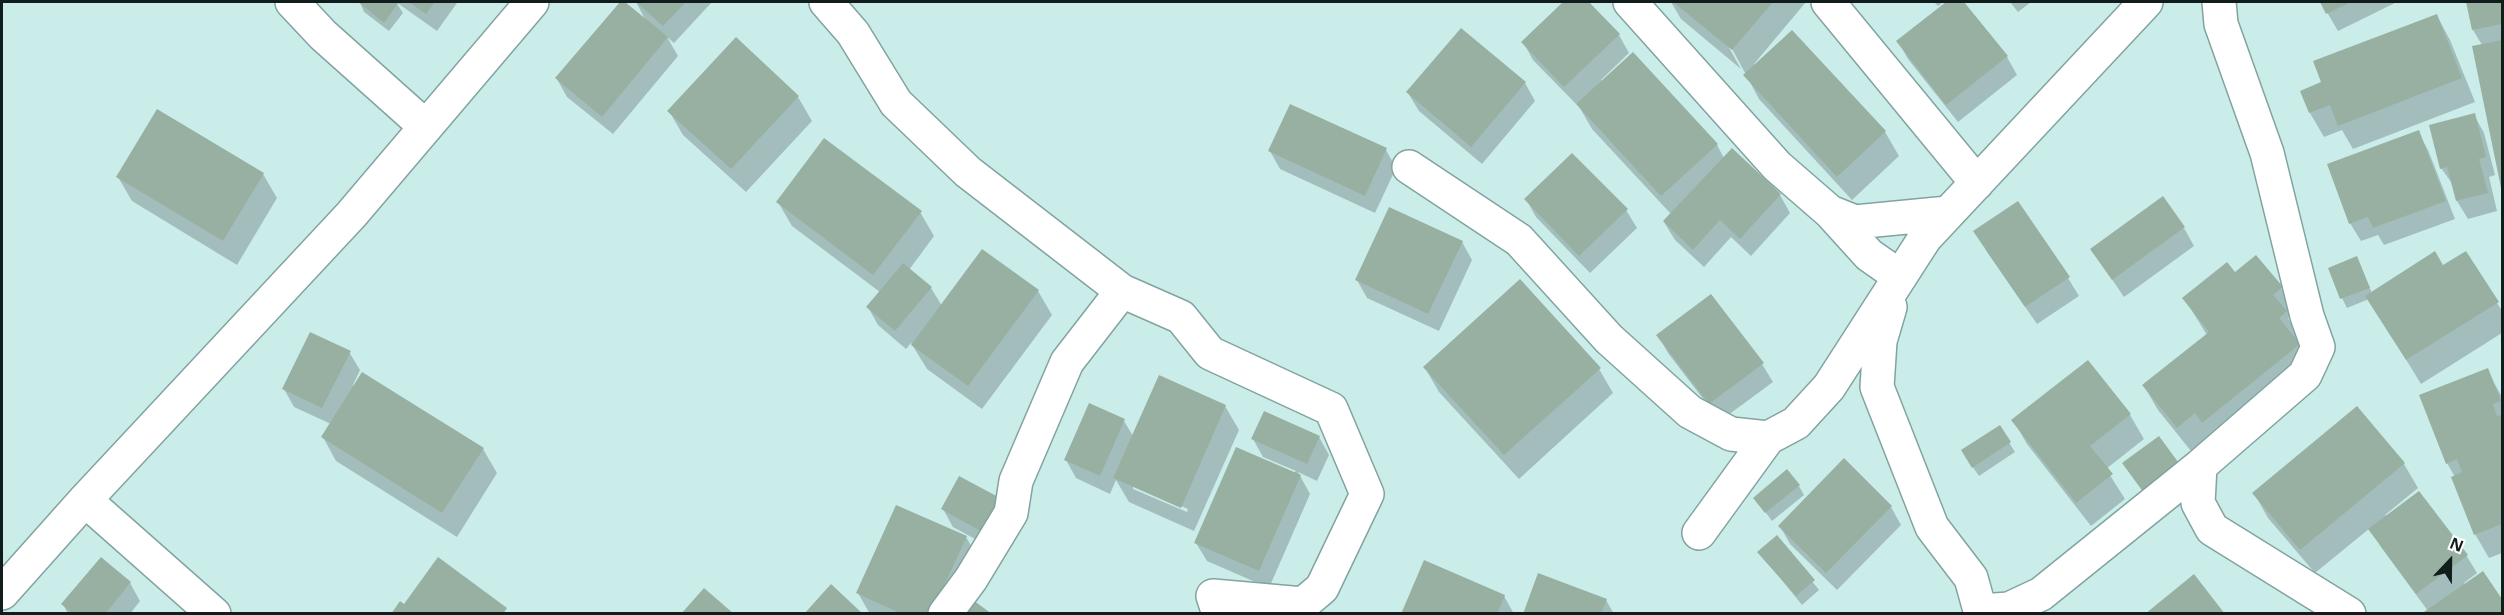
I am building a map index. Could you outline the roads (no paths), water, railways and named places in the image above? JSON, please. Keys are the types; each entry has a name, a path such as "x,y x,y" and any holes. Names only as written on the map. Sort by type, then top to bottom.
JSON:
{"street":[{"path":"292,2 323,35 426,127"},
{"path":"2,593 85,500 351,215 532,2"},
{"path":"826,2 853,33 896,103 968,172 1122,291 1181,317 1210,353 1332,409 1367,495 1322,588 1304,604 1213,596 1219,614"},
{"path":"1630,2 1777,166 1830,212 1869,255 1899,276"},
{"path":"1828,2 1977,183"},
{"path":"1699,533 1768,438 1796,423 1828,387 1925,238 2146,2"},
{"path":"1899,276 1880,340 1876,387 1932,527 1971,578 1981,612 2009,609 2041,594 2200,466 2305,375 2318,347 2307,316 2267,153 2221,24 2219,2"},
{"path":"1409,167 1519,240 1609,339 1690,412 1731,434 1768,438"},
{"path":"1830,212 1855,222 1948,213"},
{"path":"945,614 971,579 1011,513 1016,481 1067,362 1122,291"},
{"path":"2200,466 2198,503 2212,529 2349,614"},
{"path":"85,500 213,614"}]}
